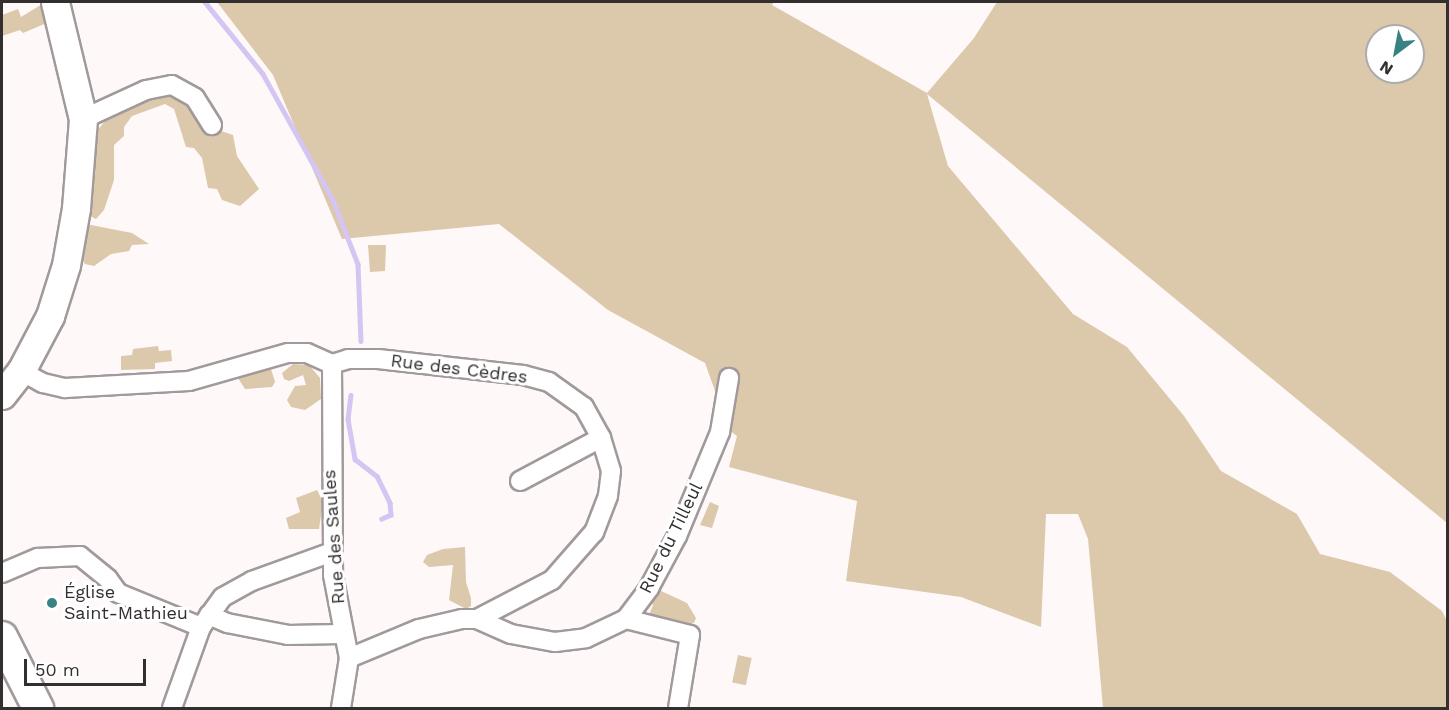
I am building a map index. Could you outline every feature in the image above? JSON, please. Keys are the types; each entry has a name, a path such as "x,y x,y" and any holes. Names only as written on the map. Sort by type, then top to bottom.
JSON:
{"main road":[{"path":"2,637 38,708"},
{"path":"2,661 23,708"}],"street":[{"path":"2,395 21,371 50,316 66,265 76,208 83,119 55,2"},
{"path":"83,119 146,90 172,85 195,98 212,124"},
{"path":"21,371 53,387 134,386 189,381 288,353 307,353 332,364"},
{"name":"Rue des Cèdres","path":"332,364 348,359 378,359 523,375 549,382 584,407 601,438 611,471 609,489 601,516 582,550 552,580 529,595 477,619"},
{"name":"Rue des Saules","path":"332,364 332,552 342,634 348,658 341,708"},
{"name":"Rue du Tilleul","path":"477,619 511,634 555,642 586,638 626,619 649,588 681,526 720,432 729,378"},
{"path":"520,482 601,438"},
{"path":"172,708 205,621 235,588 332,552"},
{"path":"2,573 38,558 80,556 108,579 124,596 205,621 288,635 342,634"},
{"path":"348,658 419,629 477,619"},
{"path":"626,619 690,635 678,708"}],"shaded area":[{"path":"217,2 774,2 772,5 927,93 974,38 997,2 1447,2 1447,523 927,94 948,166 1073,314 1127,347 1184,416 1221,471 1297,514 1320,554 1390,572 1442,611 1447,621 1447,708 1103,708 1088,539 1078,514 1046,514 1041,627 961,597 846,581 857,501 729,467 737,436 729,430 705,363 608,310 499,224 342,239 273,75"},
{"path":"44,3 49,22 23,33 20,30 2,36 2,15 18,9 21,17"},
{"path":"158,90 182,96 200,114 210,137 221,131 233,135 237,156 259,189 240,206 222,200 217,189 208,188 202,158 194,148 186,147 174,109 165,104 132,116 124,127 124,136 114,145 114,180 104,210 96,219 86,214 90,153 96,132 110,115"},
{"path":"91,225 132,233 149,244 132,245 129,251 111,254 94,266 85,264 81,258 85,226"},
{"path":"368,245 386,245 385,271 370,272"},
{"path":"158,346 159,351 171,350 172,361 155,363 155,369 121,370 121,356 132,355 133,349"},
{"path":"293,364 309,365 320,378 321,399 305,410 291,407 287,400 295,386 306,385 303,375 289,381 284,379 282,373"},
{"path":"262,365 271,369 275,382 272,387 245,389 238,378 241,372"},
{"path":"317,490 323,502 319,529 289,529 286,518 300,512 296,498"},
{"path":"710,502 719,506 712,528 700,525"},
{"path":"465,547 466,582 471,598 471,606 466,609 449,600 453,565 429,567 423,562 427,555 443,549"},
{"path":"659,590 687,603 696,618 694,623 682,626 649,615 653,605 649,597"},
{"path":"738,655 752,658 746,685 732,682"}],"waterway":[{"path":"205,2 263,74 333,200 358,264 361,341"},
{"path":"351,395 348,419 355,459 377,476 390,503 391,515 382,519"}],"place":[{"name":"Église Saint-Mathieu","path":"52,603"}]}
